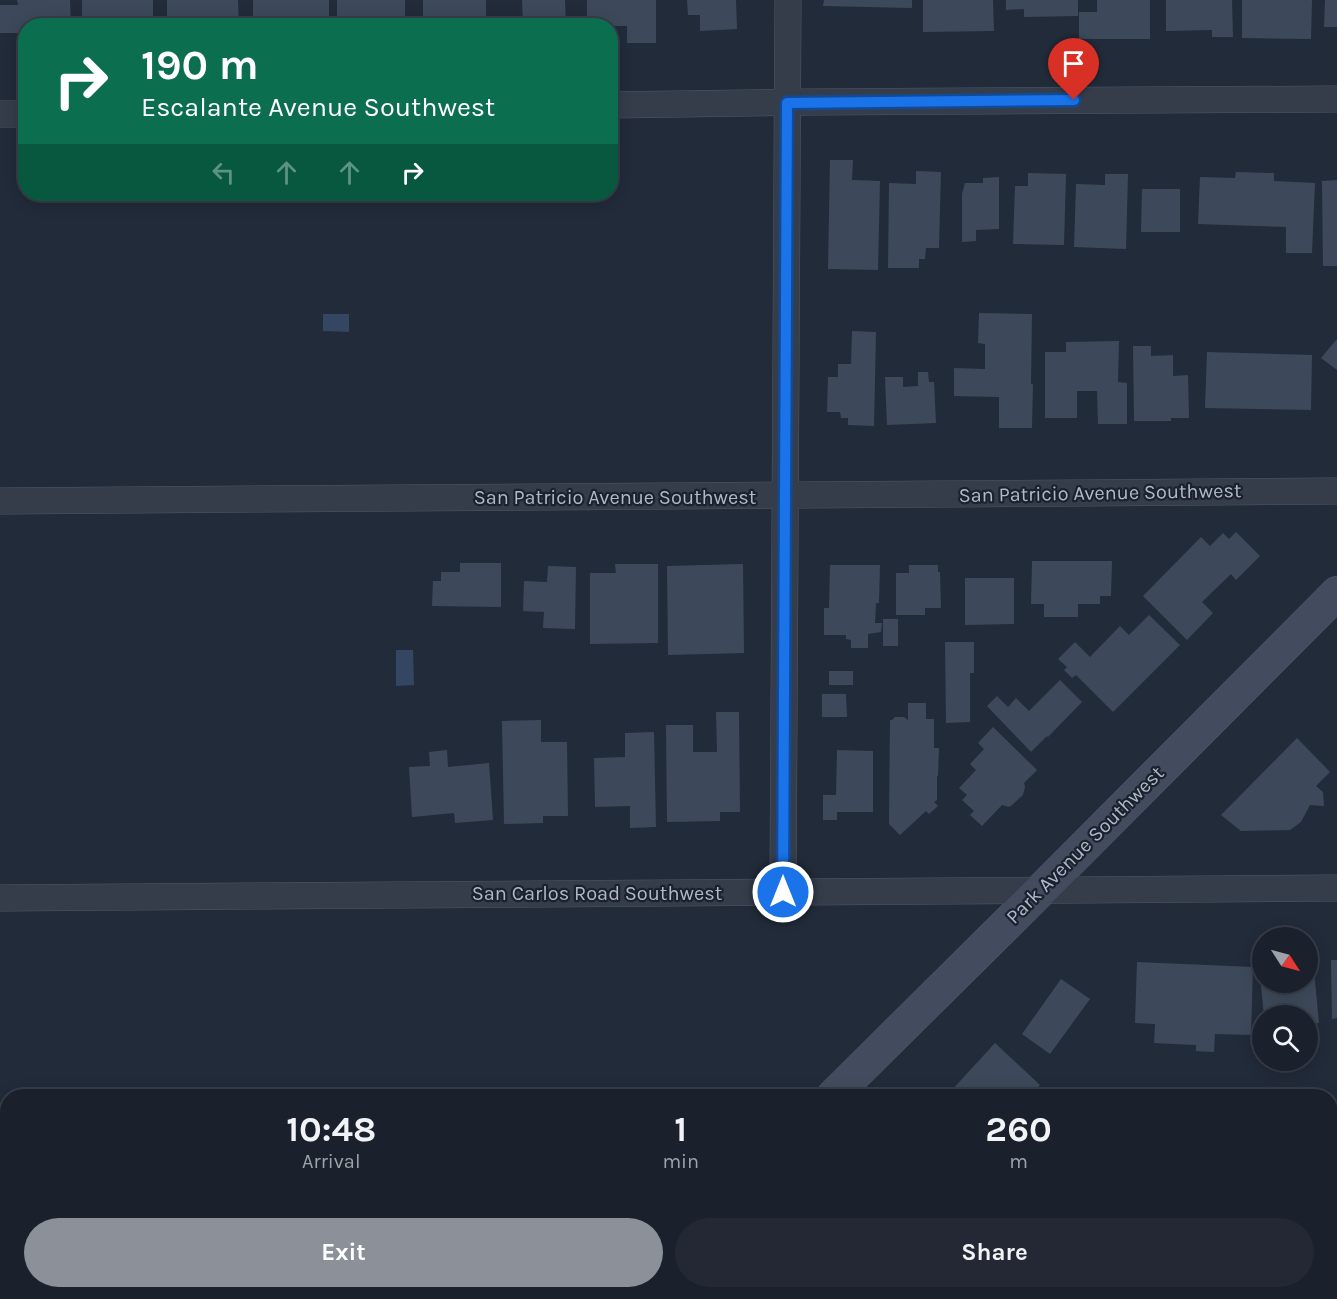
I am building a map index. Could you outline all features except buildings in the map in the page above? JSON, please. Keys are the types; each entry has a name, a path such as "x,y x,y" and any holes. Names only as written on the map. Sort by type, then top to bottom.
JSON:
{"street":[{"path":"783,892 788,0"},
{"path":"618,105 1337,99"},
{"path":"0,114 18,114"},
{"name":"San Patricio Avenue Southwest","path":"0,501 1337,490"},
{"name":"Park Avenue Southwest","path":"840,1089 1337,593"},
{"name":"San Carlos Road Southwest","path":"0,898 1337,888"}],"water":[{"path":"323,314 349,314 349,332 323,331"},
{"path":"396,650 413,650 414,685 396,686"}],"route":[{"path":"783,892 787,103 1074,100"}]}
